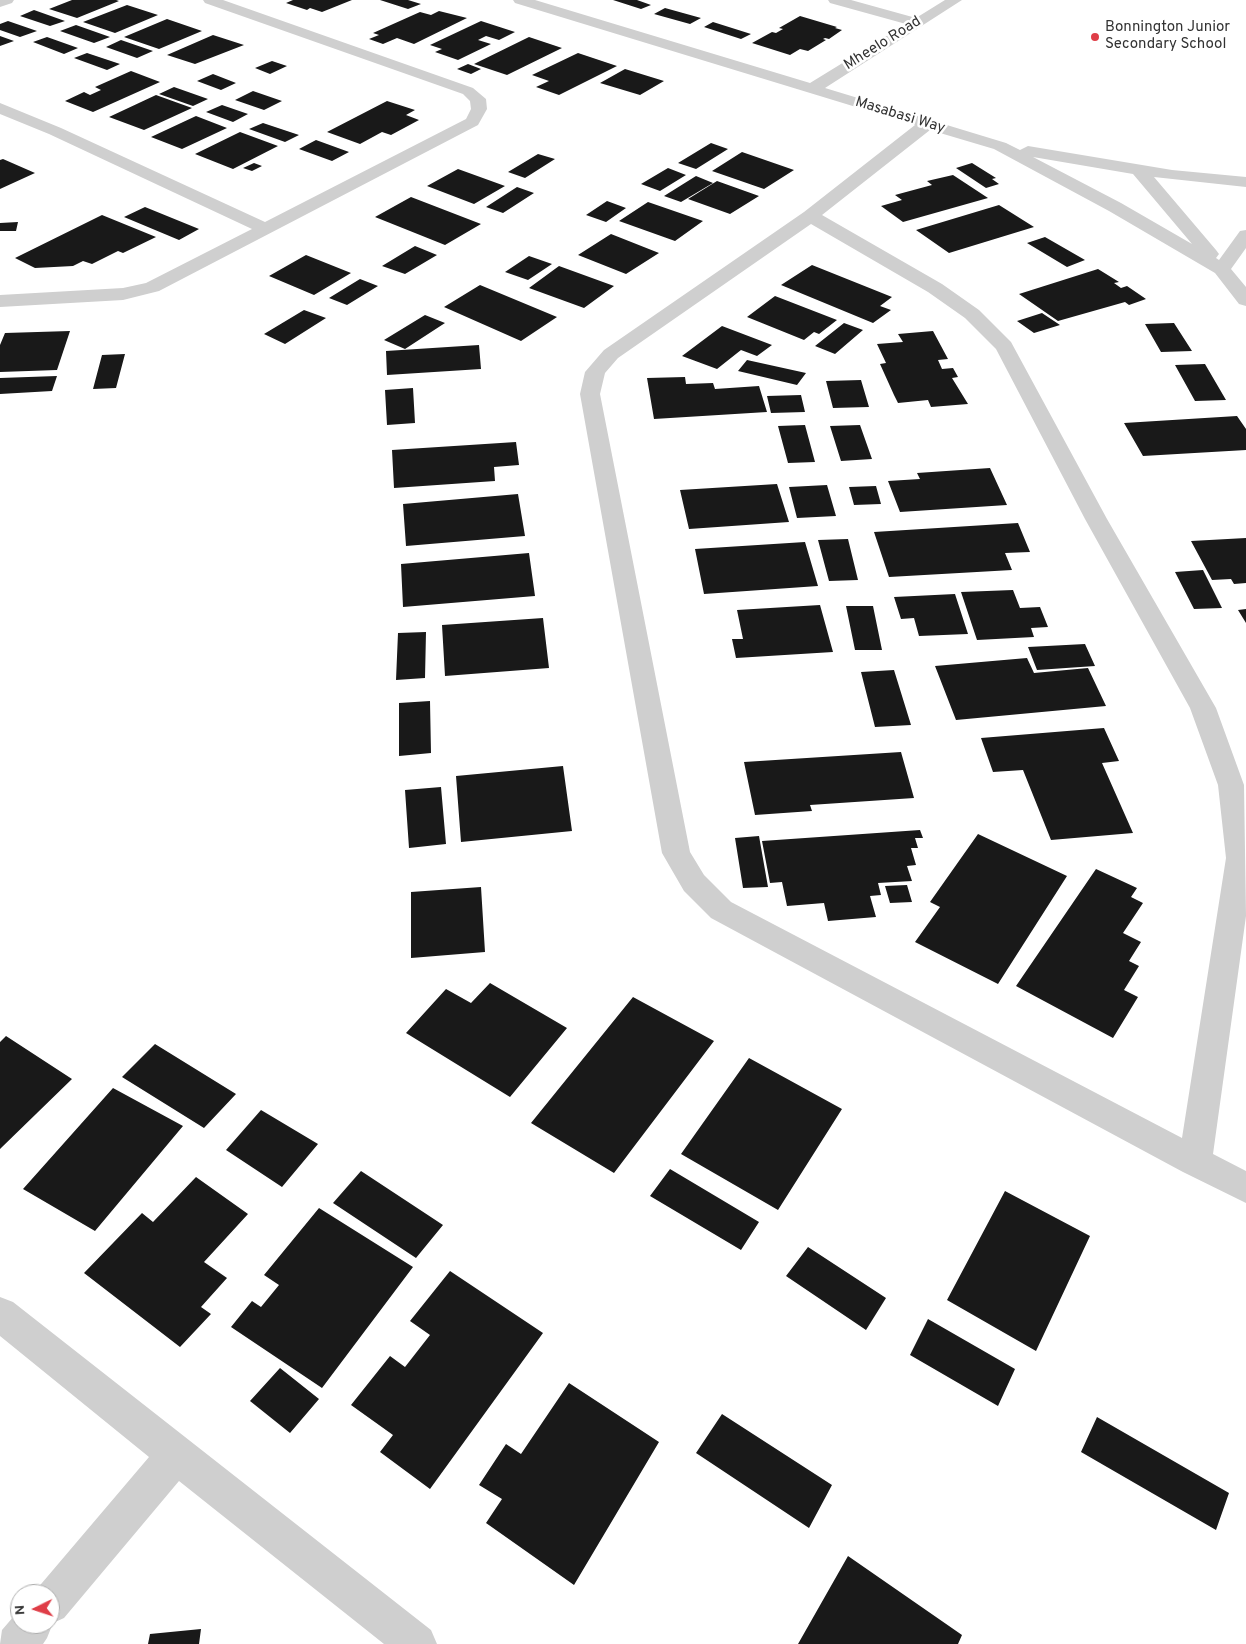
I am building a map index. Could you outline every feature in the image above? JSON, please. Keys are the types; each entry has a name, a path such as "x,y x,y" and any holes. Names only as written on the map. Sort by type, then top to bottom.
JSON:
{"street":[{"path":"0,2 7,0"},
{"path":"0,301 123,294 152,286 267,229 472,122 479,109 478,100 468,91 210,0"},
{"name":"Masabasi Way","path":"520,0 1000,146 1115,207 1222,269 1246,300"},
{"path":"835,0 917,23"},
{"name":"Mheelo Road","path":"812,89 955,0"},
{"path":"0,108 267,229"},
{"path":"928,124 810,216 611,354 595,372 590,394 676,854 694,883 720,910 1246,1188"},
{"path":"1000,146 1139,170 1246,182"},
{"path":"1139,170 1222,269 1246,235"},
{"path":"810,216 935,288 972,314 1004,346 1096,519 1203,708 1231,785 1240,858 1195,1162"},
{"path":"0,1314 417,1644"},
{"path":"60,1592 176,1455"},
{"path":"16,1644 24,1634"}],"building":[{"path":"72,0 119,1 77,18 49,9"},
{"path":"293,0 352,0 322,12 310,8 307,10 286,3"},
{"path":"380,0 408,0 421,4 408,9"},
{"path":"613,0 637,0 651,5 641,9"},
{"path":"127,5 158,15 115,33 83,22"},
{"path":"665,8 701,18 690,24 654,14"},
{"path":"34,10 65,21 50,26 20,16"},
{"path":"439,11 467,18 414,44 397,38 383,44 369,39 379,35 373,33 420,12 431,15"},
{"path":"800,16 842,30 829,39 823,39 826,40 808,51 800,49 790,55 752,43 772,32 776,33 783,29 779,28"},
{"path":"167,19 202,31 159,49 124,37"},
{"path":"8,21 37,31 20,37 0,30 0,24"},
{"path":"481,21 515,32 499,40 486,36 478,40 491,44 458,60 435,52 442,49 430,45"},
{"path":"713,22 751,34 741,39 704,27"},
{"path":"76,25 110,37 94,43 60,31"},
{"path":"213,35 244,45 195,64 167,55"},
{"path":"0,36 14,41 0,46"},
{"path":"47,37 78,48 64,54 33,42"},
{"path":"529,37 562,48 507,75 474,64"},
{"path":"121,40 153,51 137,58 106,47"},
{"path":"87,53 120,64 107,70 74,58"},
{"path":"578,53 617,66 559,95 536,87 549,81 532,75"},
{"path":"272,61 287,66 270,74 255,68"},
{"path":"468,64 481,69 471,74 457,69"},
{"path":"625,69 664,81 640,95 600,83"},
{"path":"131,71 160,82 93,112 65,101 84,92 90,95 101,90 95,87"},
{"path":"213,74 236,83 221,90 197,81"},
{"path":"174,87 208,99 193,106 159,94"},
{"path":"253,91 282,101 264,110 235,100"},
{"path":"156,95 192,108 144,130 109,117"},
{"path":"387,101 415,110 406,115 419,120 391,135 382,132 360,144 327,132"},
{"path":"222,105 248,114 233,122 206,112"},
{"path":"196,116 227,128 182,149 151,137"},
{"path":"263,123 299,135 285,142 249,129"},
{"path":"240,132 278,146 233,169 195,154"},
{"path":"316,140 349,152 332,161 299,149"},
{"path":"711,143 728,149 696,169 678,163"},
{"path":"742,152 794,170 764,189 712,171"},
{"path":"538,154 555,159 525,178 508,172"},
{"path":"3,159 35,173 0,189 0,160"},
{"path":"254,163 262,166 252,171 243,168"},
{"path":"972,163 996,178 992,179 999,184 986,188 956,168"},
{"path":"668,168 686,175 660,191 641,184"},
{"path":"458,169 505,186 474,204 427,186"},
{"path":"953,175 988,198 903,222 881,206 902,200 895,195 932,185 927,181"},
{"path":"696,176 713,183 681,202 664,196"},
{"path":"717,181 759,196 730,214 688,199"},
{"path":"517,187 534,193 503,213 486,207"},
{"path":"411,197 481,224 445,245 375,217"},
{"path":"607,201 626,208 606,222 586,215"},
{"path":"648,202 703,221 675,241 619,221"},
{"path":"999,205 1034,227 949,253 916,230"},
{"path":"145,207 199,229 179,240 124,217"},
{"path":"102,215 156,237 123,253 118,251 92,264 83,261 73,266 35,268 15,258"},
{"path":"18,222 16,231 0,231 0,223"},
{"path":"611,234 659,253 626,274 578,255"},
{"path":"1045,237 1085,260 1067,267 1027,243"},
{"path":"415,246 437,255 405,274 382,266"},
{"path":"306,255 351,273 314,295 269,276"},
{"path":"529,256 552,264 528,280 505,272"},
{"path":"812,265 892,297 880,306 891,310 873,323 781,285"},
{"path":"559,266 614,286 584,308 529,288"},
{"path":"1098,269 1119,282 1114,283 1121,288 1127,286 1146,299 1129,305 1125,302 1058,321 1019,294"},
{"path":"360,279 378,286 347,305 329,298"},
{"path":"480,285 557,317 521,341 444,307"},
{"path":"775,296 837,320 819,334 814,332 804,340 747,317"},
{"path":"304,310 326,318 285,344 264,334"},
{"path":"1042,313 1060,325 1034,333 1017,321"},
{"path":"425,315 445,323 405,349 384,340"},
{"path":"844,323 863,330 835,354 815,346"},
{"path":"1174,323 1192,351 1161,352 1145,324"},
{"path":"722,326 772,345 757,356 741,350 717,369 682,356"},
{"path":"70,331 57,370 0,372 0,345 5,333"},
{"path":"933,331 948,359 938,360 942,369 953,368 958,377 952,378 968,404 931,407 928,400 898,403 894,395 880,364 886,363 877,344 903,342 898,334"},
{"path":"479,345 481,369 387,375 386,351"},
{"path":"125,354 116,388 93,389 102,355"},
{"path":"747,360 806,373 797,385 738,371"},
{"path":"1205,364 1226,400 1195,401 1175,365"},
{"path":"57,376 52,391 0,394 0,378"},
{"path":"685,377 686,384 713,383 715,389 759,386 767,412 654,419 647,378"},
{"path":"861,380 869,407 833,408 826,381"},
{"path":"413,388 415,423 387,425 385,390"},
{"path":"801,395 805,412 771,413 767,396"},
{"path":"1237,416 1246,429 1246,450 1143,456 1124,423"},
{"path":"805,425 815,462 788,463 778,426"},
{"path":"860,425 872,459 841,461 830,426"},
{"path":"516,442 519,465 494,467 495,481 394,488 392,450"},
{"path":"990,468 1007,505 900,512 888,481 920,479 917,473"},
{"path":"777,484 789,522 689,529 680,490"},
{"path":"827,485 836,516 797,518 789,487"},
{"path":"876,486 881,504 854,505 849,487"},
{"path":"518,494 525,536 406,546 403,504"},
{"path":"1018,523 1030,552 1005,553 1012,570 889,577 874,532"},
{"path":"1246,538 1246,583 1234,584 1231,579 1212,580 1191,541"},
{"path":"848,539 858,580 829,581 818,540"},
{"path":"805,542 818,586 704,594 695,549"},
{"path":"529,553 535,596 403,607 401,564"},
{"path":"1203,570 1222,608 1194,609 1175,572"},
{"path":"1013,590 1020,608 1040,607 1048,627 1031,628 1034,637 977,640 961,592"},
{"path":"955,594 968,634 919,636 914,618 901,619 894,597"},
{"path":"820,605 833,652 736,658 732,639 743,639 737,610"},
{"path":"846,606 873,606 882,650 855,650"},
{"path":"1246,609 1246,623 1238,610"},
{"path":"543,618 549,668 445,676 442,625"},
{"path":"426,632 425,678 396,680 398,633"},
{"path":"1085,644 1095,666 1037,670 1028,647"},
{"path":"1027,658 1034,673 1088,668 1106,706 956,720 935,666"},
{"path":"894,670 911,725 875,727 861,672"},
{"path":"430,701 431,753 399,756 399,703"},
{"path":"1104,728 1119,761 1102,763 1133,833 1051,840 1023,770 993,772 981,738"},
{"path":"901,752 914,798 810,805 812,811 755,815 744,762"},
{"path":"563,766 572,831 461,842 456,776"},
{"path":"441,787 446,844 409,848 405,790"},
{"path":"920,830 923,838 915,838 918,848 911,848 916,865 907,866 912,881 878,883 881,895 870,896 876,917 828,921 824,903 787,906 782,882 770,883 762,841"},
{"path":"978,834 1067,876 998,984 915,942 940,907 930,902"},
{"path":"759,836 768,887 743,888 735,838"},
{"path":"1096,869 1137,888 1131,897 1143,903 1123,933 1141,942 1129,961 1139,966 1124,990 1138,997 1113,1038 1016,986"},
{"path":"907,885 912,902 890,903 885,886"},
{"path":"481,887 485,952 411,958 411,892"},
{"path":"490,983 567,1028 510,1097 406,1033 446,989 471,1003"},
{"path":"633,997 714,1041 614,1173 531,1123"},
{"path":"6,1036 72,1079 0,1149 0,1042"},
{"path":"155,1044 236,1094 204,1128 122,1077"},
{"path":"749,1058 842,1109 778,1210 681,1154"},
{"path":"113,1088 183,1126 95,1231 23,1189"},
{"path":"261,1110 318,1144 282,1187 226,1150"},
{"path":"670,1169 759,1222 741,1250 650,1196"},
{"path":"361,1171 443,1225 416,1258 333,1203"},
{"path":"196,1177 248,1214 204,1262 227,1278 201,1307 211,1314 180,1347 84,1273 142,1213 153,1222"},
{"path":"1005,1191 1090,1236 1036,1351 947,1300"},
{"path":"319,1208 413,1267 322,1388 231,1327 252,1301 261,1307 279,1285 264,1275"},
{"path":"808,1247 886,1298 866,1330 786,1276"},
{"path":"450,1271 543,1333 430,1489 380,1452 393,1435 351,1405 390,1356 405,1367 430,1335 410,1321"},
{"path":"928,1319 1015,1369 998,1406 910,1355"},
{"path":"280,1368 319,1399 290,1433 250,1401"},
{"path":"569,1383 659,1442 574,1585 486,1523 502,1499 479,1485 506,1444 521,1454"},
{"path":"722,1414 832,1485 809,1528 696,1453"},
{"path":"1097,1417 1229,1493 1216,1530 1081,1452"},
{"path":"848,1556 962,1635 958,1644 798,1644"},
{"path":"201,1629 199,1644 148,1644 150,1634"}],"place":[{"name":"Bonnington Junior Secondary School","path":"1095,37"}]}
